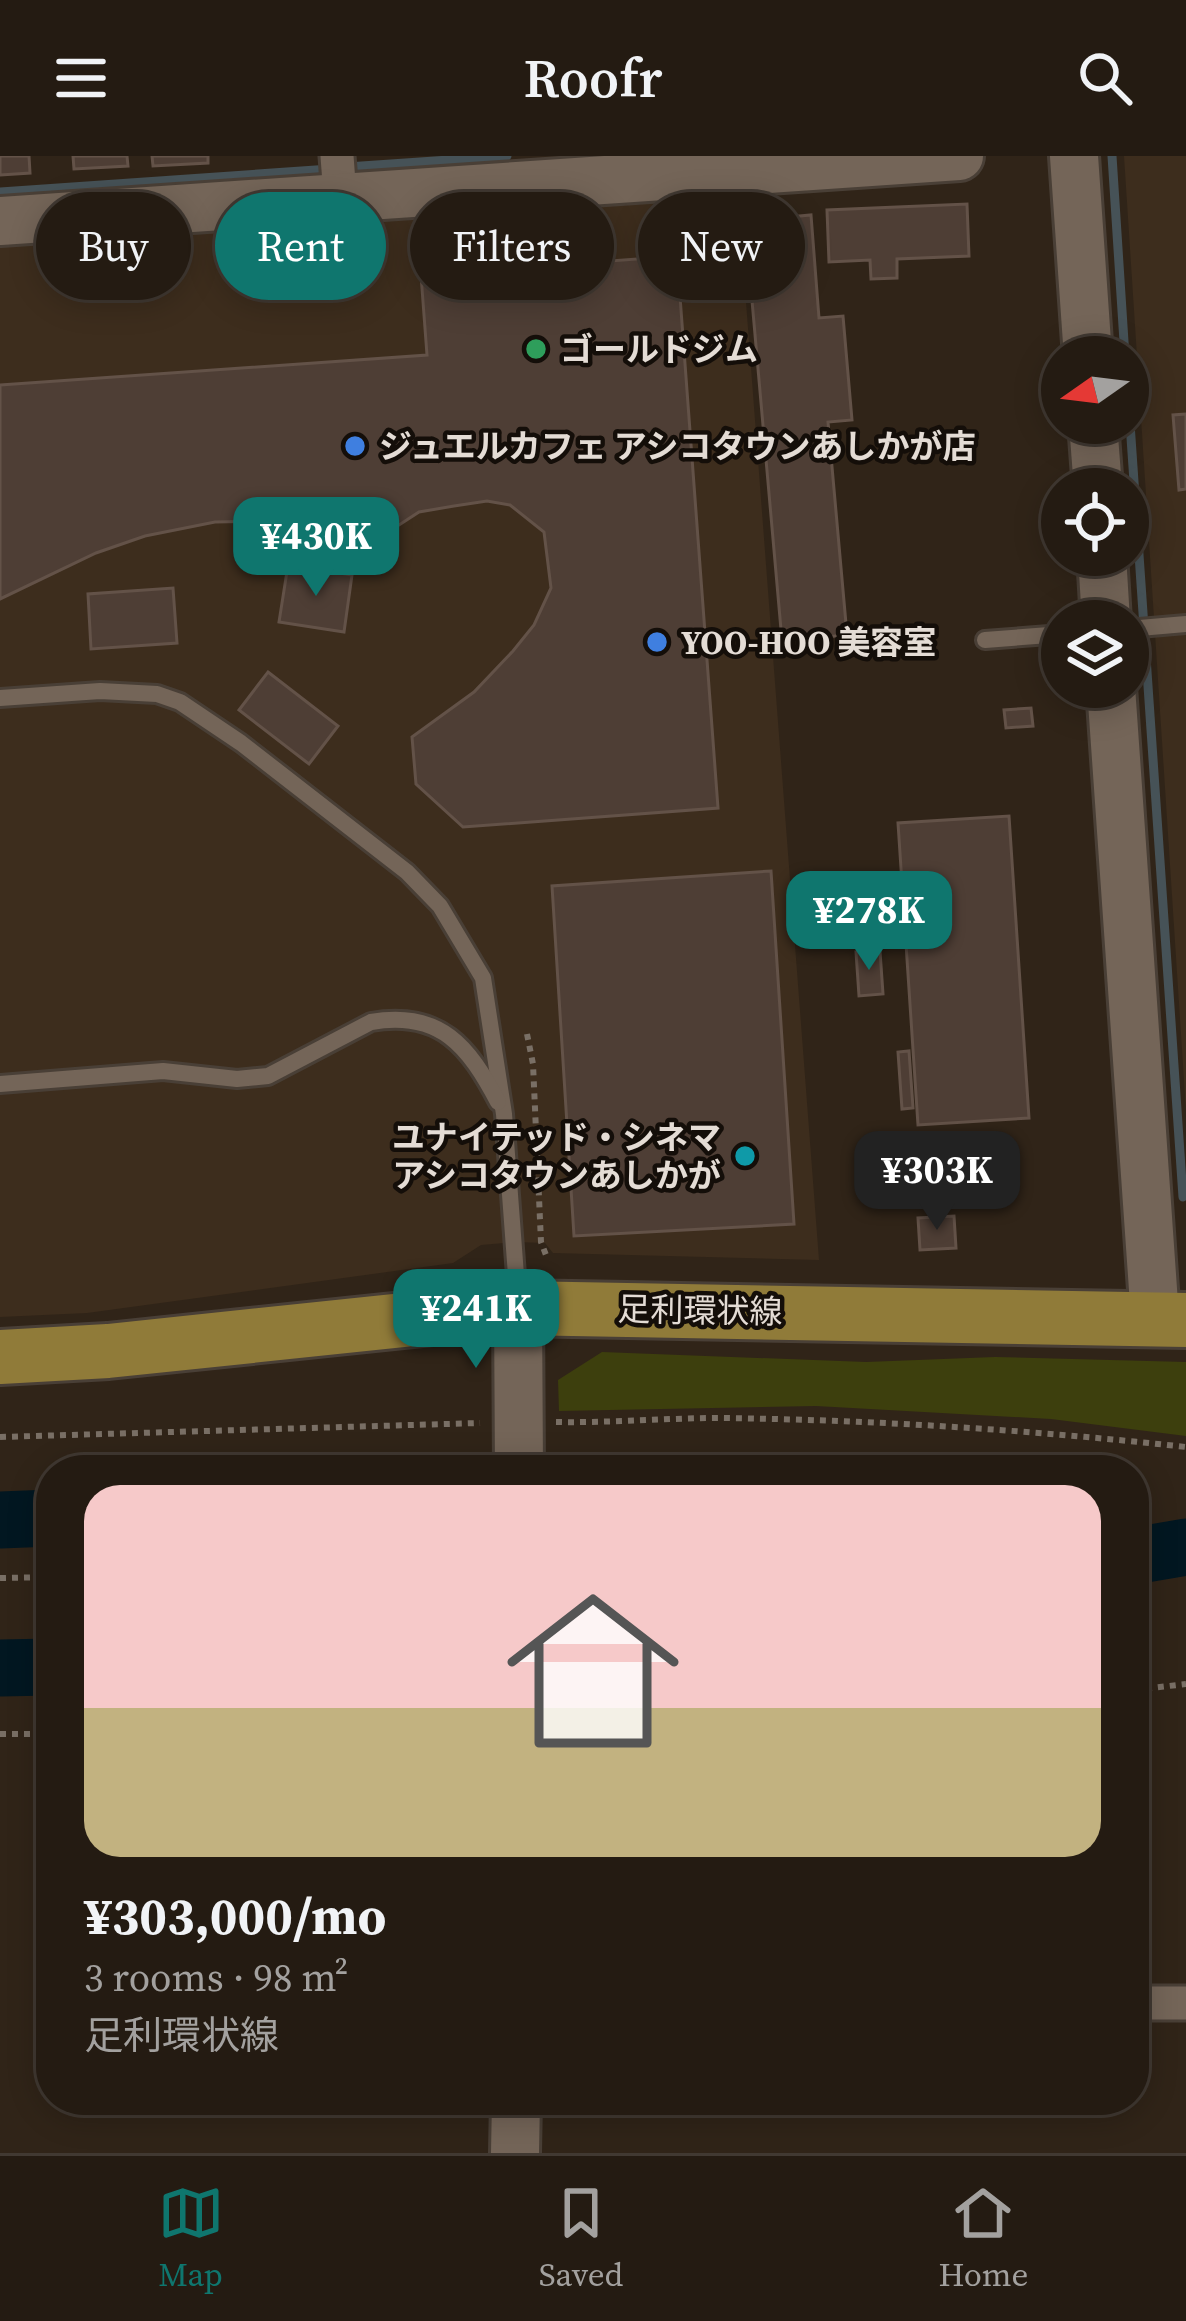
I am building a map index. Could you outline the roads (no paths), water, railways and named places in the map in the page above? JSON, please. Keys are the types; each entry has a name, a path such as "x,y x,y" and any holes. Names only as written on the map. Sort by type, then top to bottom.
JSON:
{"main road":[{"name":"足利環状線","path":"0,1357 108,1351 518,1308 1170,1319"}],"street":[{"path":"0,221 338,176 959,156"},
{"path":"1075,156 1087,336"},
{"path":"1113,708 1170,1319"},
{"path":"518,1308 519,1437"},
{"path":"1149,2003 1186,2003"},
{"path":"515,2115 515,2153"}],"lane":[{"path":"1149,627 1186,624"},
{"path":"985,640 1041,636"},
{"path":"0,698 100,691 157,694 180,702 241,742 407,872 440,906 484,978 504,1114 518,1308"},
{"path":"0,1084 193,1071 237,1079 268,1076 371,1022 406,1020 456,1040 476,1060 504,1114"}],"waterway":[{"path":"347,167 507,156"},
{"path":"1112,156 1124,336"},
{"path":"0,192 330,169"},
{"path":"1131,444 1183,1197"},
{"path":"0,1520 36,1519"},
{"path":"1149,1553 1186,1547"},
{"path":"0,1668 36,1667"}],"place":[{"name":"ゴールドジム","path":"536,349"},
{"name":"ジュエルカフェ アシコタウンあしかが店","path":"355,446"},
{"name":"YOO-HOO 美容室","path":"657,642"},
{"name":"ユナイテッド・シネマ アシコタウンあしかが","path":"745,1156"}]}
